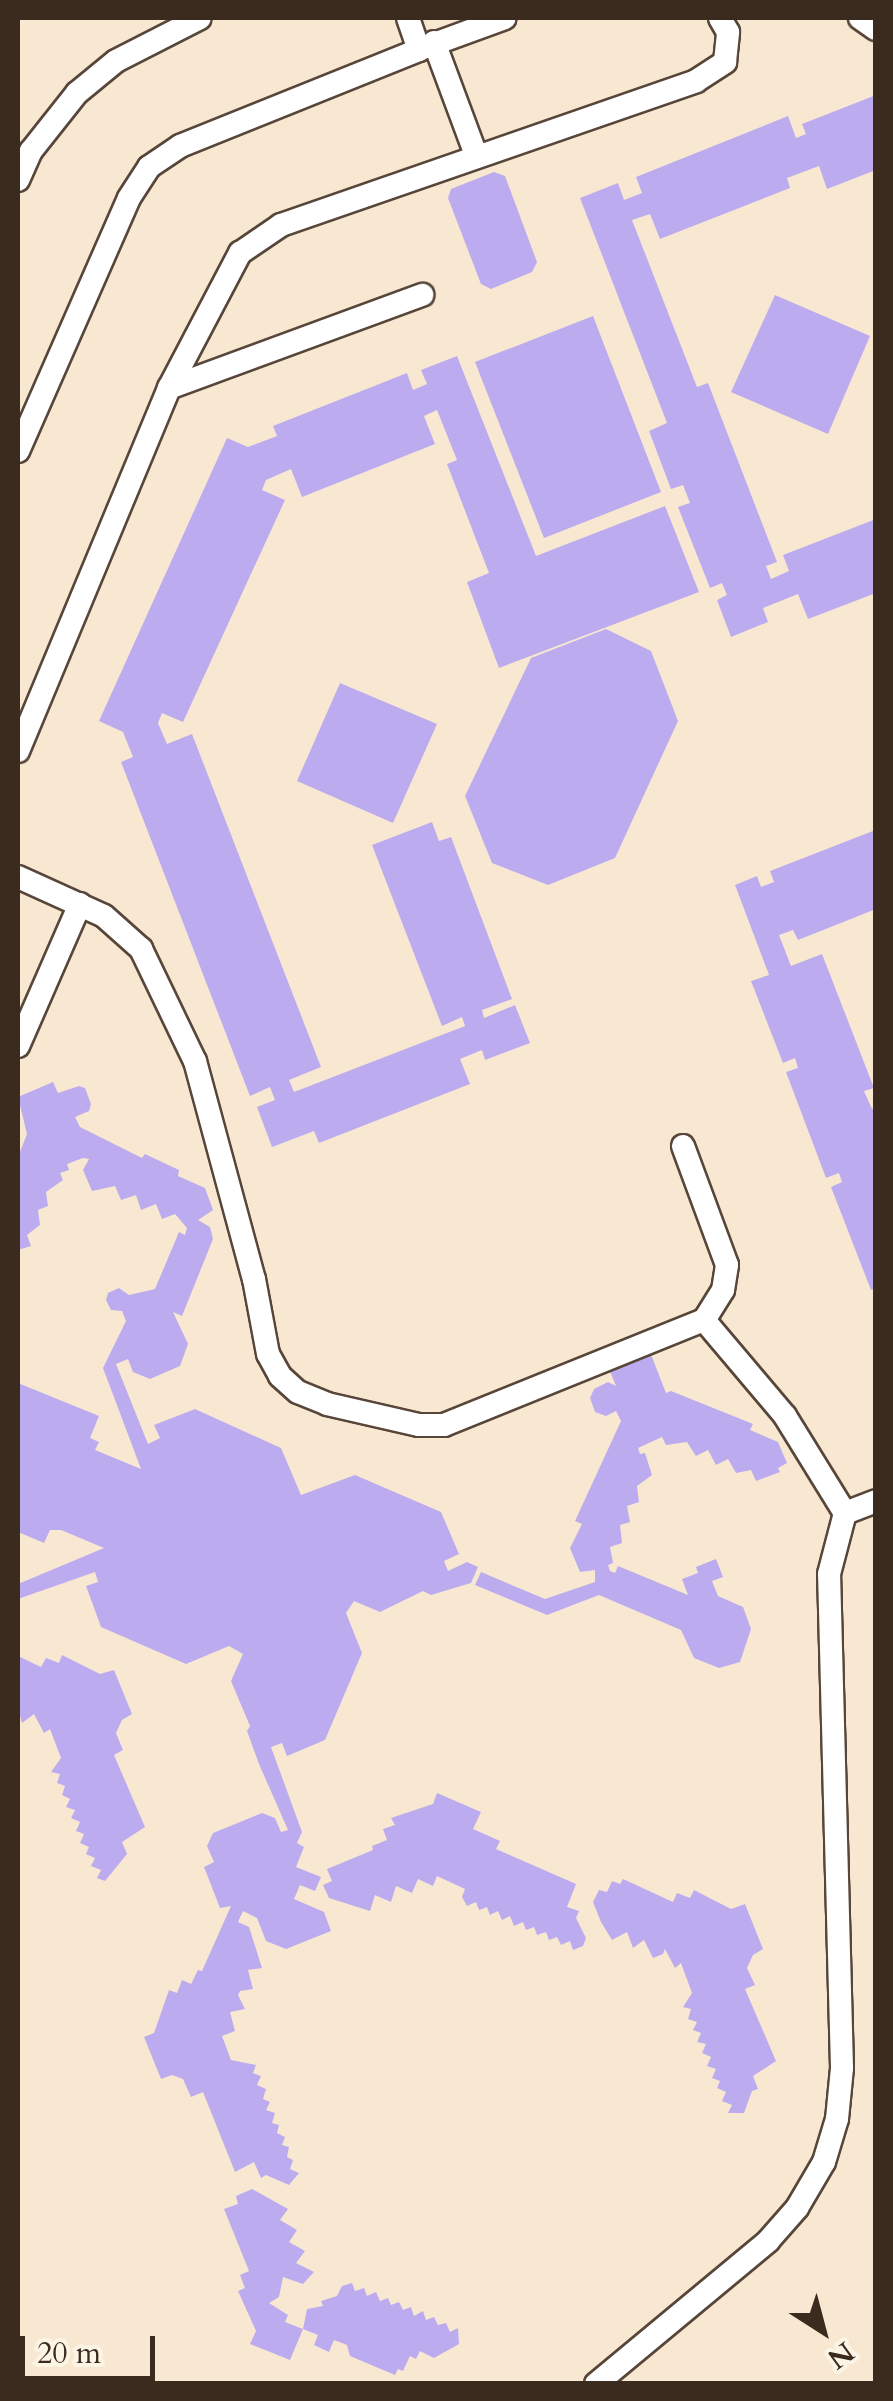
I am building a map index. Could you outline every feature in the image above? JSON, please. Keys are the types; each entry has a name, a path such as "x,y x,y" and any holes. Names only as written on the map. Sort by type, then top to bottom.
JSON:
{"lane":[{"path":"18,180 30,150 76,93 116,62 200,18"},
{"path":"408,18 427,46 476,154"},
{"path":"18,451 128,198 150,167 180,146 505,18"},
{"path":"18,750 169,388 230,269 258,237 476,154 712,73 724,62 730,48 720,18"},
{"path":"860,18 876,29"},
{"path":"169,388 422,295"},
{"path":"18,877 80,904 126,932 141,950 196,1061 254,1279 268,1354 280,1376 298,1392 327,1404 401,1421 444,1426 704,1320 722,1290 727,1265 683,1146"},
{"path":"18,1046 80,904"},
{"path":"596,2384 768,2241 797,2208 828,2148 842,2068 829,1574 845,1513 786,1416 704,1320"},
{"path":"845,1513 876,1501"}],"building":[{"path":"876,95 876,170 827,189 819,166 787,178 790,188 660,239 650,214 632,220 697,387 708,383 777,562 766,566 771,579 789,571 783,555 876,519 876,593 808,619 798,594 763,608 768,622 731,637 717,600 727,595 722,583 710,588 678,507 690,503 683,485 671,489 649,431 667,423 580,198 618,183 624,200 642,193 636,177 788,116 796,138 806,134 802,124"},
{"path":"494,172 505,176 537,262 532,272 491,289 481,284 448,198 451,189"},
{"path":"775,295 870,336 828,434 731,392"},
{"path":"593,316 661,492 544,538 475,362"},
{"path":"457,356 536,556 665,506 699,592 499,668 467,582 489,573 447,464 457,460 437,410 424,416 435,444 302,497 291,469 266,480 262,490 285,500 183,722 162,713 158,723 167,744 192,734 321,1067 289,1080 294,1092 465,1026 462,1017 442,1026 372,845 432,822 439,841 451,837 512,999 482,1010 484,1018 515,1005 530,1043 485,1060 482,1050 460,1059 470,1084 319,1143 314,1131 272,1147 257,1107 275,1100 270,1087 250,1096 121,762 133,757 123,732 99,721 227,438 248,447 277,436 273,426 407,373 413,390 427,384 421,370"},
{"path":"606,629 651,651 678,721 615,858 548,885 492,863 465,796 531,658"},
{"path":"340,683 437,724 393,823 297,781"},
{"path":"873,831 876,909 798,940 793,930 779,935 791,966 822,954 874,1088 864,1091 872,1109 876,1107 876,1288 871,1290 831,1187 842,1182 839,1173 826,1178 786,1072 798,1068 795,1058 783,1063 751,981 769,975 735,885 757,876 761,887 774,882 770,871"},
{"path":"53,1082 58,1093 79,1086 85,1088 91,1104 89,1111 75,1117 80,1127 142,1158 145,1154 179,1170 178,1176 205,1188 213,1210 198,1220 210,1227 213,1239 182,1316 173,1312 188,1344 180,1366 150,1379 133,1372 128,1359 116,1364 148,1444 160,1438 154,1425 195,1409 281,1448 301,1495 355,1475 441,1512 459,1554 444,1561 448,1571 467,1562 478,1567 471,1583 431,1595 423,1591 380,1612 354,1601 346,1613 362,1653 325,1740 287,1756 282,1743 271,1747 302,1832 297,1843 304,1847 296,1867 321,1877 315,1891 300,1885 294,1899 324,1912 331,1931 286,1949 266,1941 257,1918 243,1911 238,1922 249,1927 262,1968 248,1970 253,1989 240,1991 245,2009 230,2012 235,2031 222,2036 231,2060 256,2065 253,2073 261,2076 257,2085 266,2089 263,2099 270,2102 266,2110 275,2113 272,2123 279,2125 277,2133 285,2137 282,2145 289,2147 287,2157 293,2160 290,2169 299,2173 289,2185 266,2175 261,2178 254,2162 235,2172 203,2092 191,2097 183,2079 172,2075 161,2079 144,2037 154,2033 169,1990 177,1993 182,1980 191,1984 198,1970 202,1971 231,1906 220,1908 204,1867 214,1862 207,1846 213,1833 262,1813 275,1818 281,1832 288,1830 259,1764 247,1731 250,1726 231,1681 243,1654 229,1646 186,1664 101,1627 86,1586 98,1582 95,1572 18,1599 18,1584 104,1548 61,1530 50,1530 44,1543 18,1532 18,1383 99,1416 90,1438 99,1442 95,1450 141,1469 103,1368 126,1321 122,1311 111,1310 106,1300 108,1293 119,1288 129,1295 155,1289 179,1232 185,1235 187,1228 175,1214 162,1219 156,1204 141,1210 136,1195 121,1200 115,1186 92,1191 83,1170 89,1159 83,1158 67,1164 69,1170 60,1173 63,1180 46,1192 48,1206 38,1210 40,1225 27,1235 31,1246 18,1250 18,1157 27,1134 18,1097"},
{"path":"650,1352 666,1393 671,1391 753,1424 750,1430 778,1442 787,1463 778,1468 780,1472 756,1481 751,1470 736,1473 728,1459 716,1465 708,1450 696,1456 687,1442 666,1445 662,1437 638,1448 640,1454 645,1453 652,1475 637,1486 639,1502 627,1506 630,1522 620,1525 622,1543 610,1547 610,1571 615,1573 618,1566 688,1595 682,1579 698,1573 696,1567 716,1559 723,1577 712,1581 718,1596 743,1607 751,1629 740,1662 719,1668 694,1658 681,1630 599,1595 547,1615 475,1585 481,1572 545,1599 595,1582 595,1570 580,1572 570,1548 582,1524 575,1521 621,1421 616,1411 606,1416 595,1412 590,1398 594,1389 608,1382 616,1386 609,1369"},
{"path":"62,1655 100,1674 114,1670 132,1714 122,1720 116,1733 123,1750 114,1755 145,1827 122,1842 127,1854 105,1881 97,1878 101,1870 91,1866 95,1858 86,1854 89,1847 80,1843 84,1834 76,1831 80,1822 71,1818 75,1810 66,1807 70,1799 62,1795 65,1786 57,1783 60,1774 51,1772 61,1758 50,1729 44,1733 34,1714 22,1723 18,1709 18,1656 41,1667 46,1658 59,1663"},
{"path":"437,1793 481,1812 473,1829 500,1841 496,1849 576,1884 567,1907 579,1911 576,1918 586,1938 583,1946 573,1950 570,1941 561,1945 557,1937 549,1940 546,1932 537,1935 534,1927 526,1930 523,1922 514,1926 510,1916 502,1920 498,1911 490,1915 487,1907 479,1910 476,1902 467,1906 462,1897 465,1889 437,1876 433,1886 418,1879 412,1893 396,1886 391,1902 375,1895 370,1911 329,1898 323,1885 332,1881 327,1869 373,1850 372,1846 387,1840 383,1829 395,1825 391,1818 433,1804"},
{"path":"623,1879 673,1902 677,1893 690,1898 694,1890 731,1909 745,1904 763,1949 753,1955 747,1968 755,1985 745,1989 776,2061 753,2076 758,2089 752,2091 744,2113 728,2113 732,2105 722,2101 726,2092 717,2088 720,2081 712,2078 716,2069 707,2066 711,2057 702,2053 706,2044 697,2042 701,2033 693,2030 697,2022 688,2019 691,2009 683,2007 692,1993 681,1963 675,1968 665,1949 653,1958 644,1940 633,1948 627,1932 612,1940 601,1922 593,1902 599,1890 607,1892 612,1881 620,1884"},
{"path":"252,2189 288,2209 280,2220 297,2230 289,2242 305,2251 296,2263 314,2272 303,2284 283,2277 279,2297 269,2303 288,2315 285,2322 303,2329 290,2360 250,2344 256,2331 238,2291 245,2288 240,2275 249,2271 224,2209 238,2204 236,2196"},
{"path":"352,2283 355,2291 364,2288 367,2296 376,2292 380,2301 388,2298 391,2305 399,2302 403,2310 411,2307 414,2316 423,2311 426,2320 434,2317 438,2325 446,2323 450,2332 458,2328 459,2344 434,2358 420,2351 416,2359 410,2356 403,2371 398,2369 395,2375 350,2356 347,2345 334,2340 329,2352 314,2345 318,2335 303,2329 307,2309 323,2306 321,2301 337,2296 342,2286"}]}
